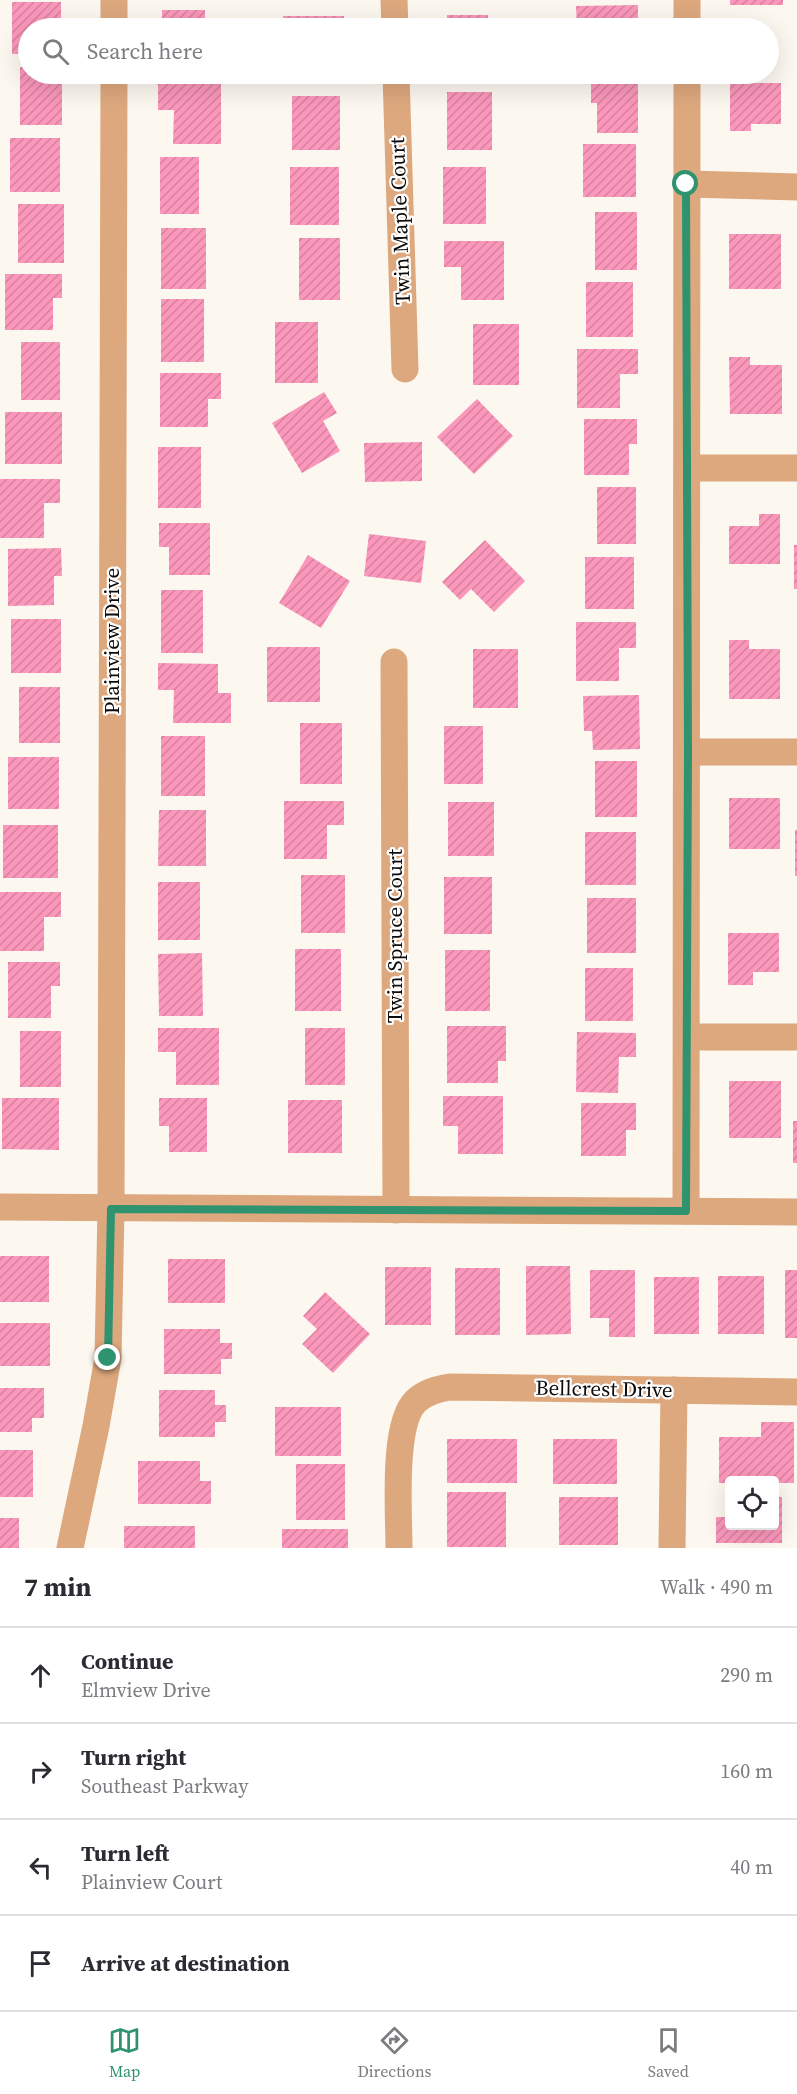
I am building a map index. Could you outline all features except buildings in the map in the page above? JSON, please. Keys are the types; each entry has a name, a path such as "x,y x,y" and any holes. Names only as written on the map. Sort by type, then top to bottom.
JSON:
{"street":[{"path":"114,0 114,18"},
{"path":"394,0 394,18"},
{"path":"687,0 687,18"},
{"name":"Plainview Drive","path":"69,1548 96,1426 108,1358 111,1209 114,84"},
{"name":"Twin Maple Court","path":"396,84 405,369"},
{"path":"686,1211 687,84"},
{"path":"686,184 797,188"},
{"path":"688,468 797,468"},
{"name":"Twin Spruce Court","path":"394,662 396,1210"},
{"path":"688,752 797,752"},
{"path":"687,1037 797,1037"},
{"path":"0,1207 797,1212"},
{"name":"Bellcrest Drive","path":"399,1548 401,1440 406,1419 414,1402 436,1390 450,1387 797,1392"},
{"path":"672,1548 674,1390"}],"route":[{"path":"108,1358 111,1209 686,1211 688,468 686,184"}]}
